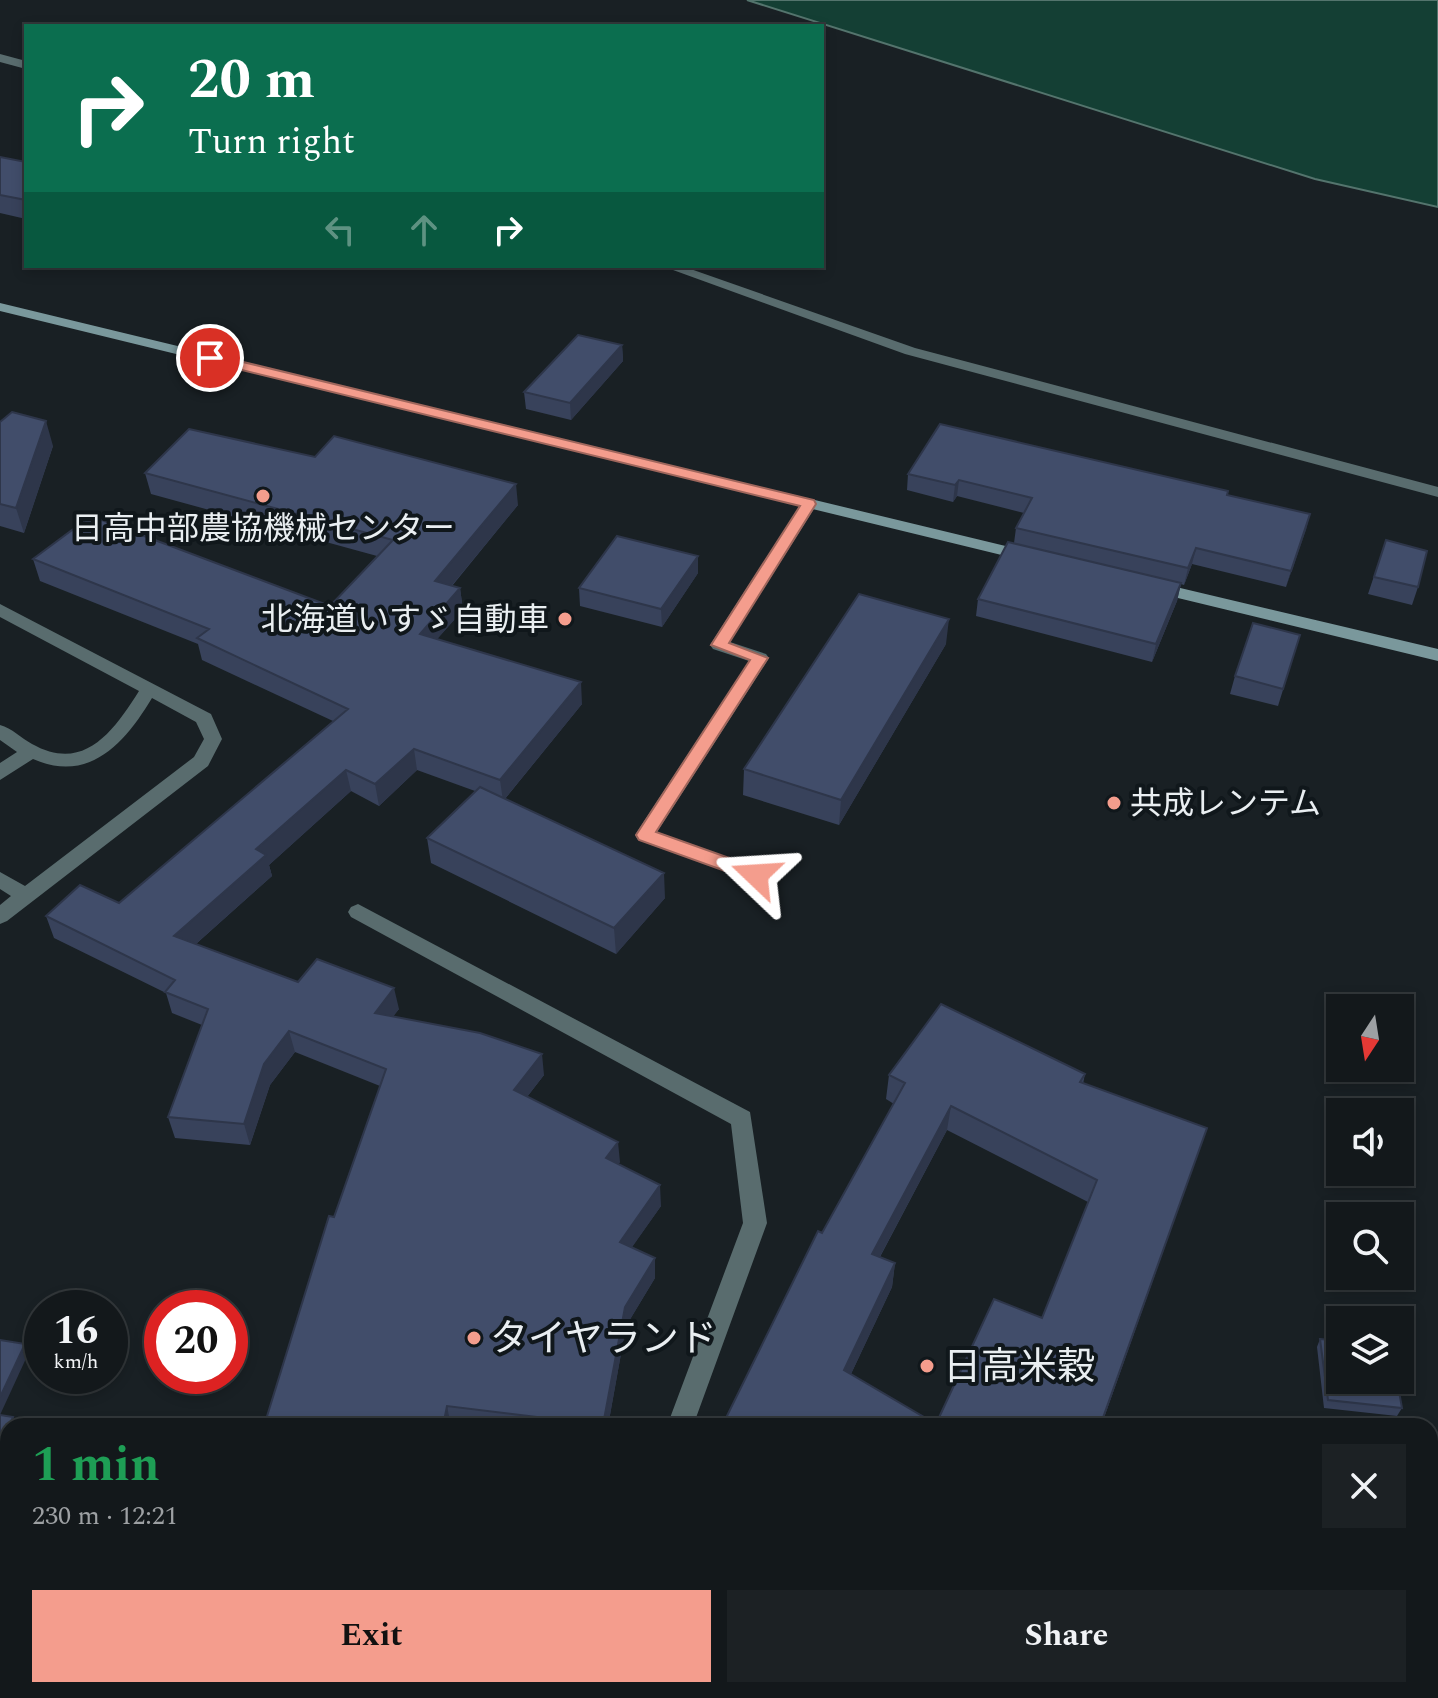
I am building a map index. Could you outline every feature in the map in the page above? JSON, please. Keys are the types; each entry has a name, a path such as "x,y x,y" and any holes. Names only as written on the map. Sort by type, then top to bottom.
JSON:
{"street":[{"path":"0,58 24,64"},
{"path":"675,268 910,351 1438,492"},
{"path":"0,307 1051,562"},
{"path":"756,875 645,835 760,658 719,645 809,504"},
{"path":"1144,584 1438,655"},
{"path":"0,610 204,718 213,739 201,761 0,916"},
{"path":"0,634 20,621"},
{"path":"0,731 28,753 65,763 97,755 133,717 149,689"},
{"path":"0,773 28,753"},
{"path":"0,879 26,896"},
{"path":"358,912 742,1119 755,1223 683,1418"}],"shaded area":[{"path":"747,0 1438,0 1438,207 1315,179"}],"building":[{"path":"0,157 24,162 24,200 0,195"},
{"path":"578,335 622,345 570,403 524,392"},
{"path":"12,412 46,421 16,508 0,504 0,422"},
{"path":"940,424 1228,491 1227,495 1310,514 1291,571 1196,548 1188,568 1016,528 1032,498 959,480 955,485 908,474"},
{"path":"189,429 315,457 334,436 516,484 435,581 460,588 420,634 581,682 500,780 414,749 375,784 346,770 256,849 266,855 174,936 298,982 317,959 394,988 375,1013 480,1033 542,1054 514,1090 618,1142 606,1158 660,1185 620,1242 655,1258 625,1307 604,1418 546,1418 447,1406 445,1418 266,1418 329,1216 334,1217 386,1069 289,1031 264,1064 244,1124 168,1117 208,1009 165,992 175,980 46,916 80,885 119,903 348,709 197,638 209,629 33,559 91,516 330,606 393,540 145,473"},
{"path":"617,536 698,556 661,609 579,588"},
{"path":"1386,540 1427,551 1418,587 1374,577"},
{"path":"1008,542 1181,583 1156,644 978,599"},
{"path":"859,594 949,619 841,800 744,769"},
{"path":"1253,623 1300,635 1283,689 1235,676"},
{"path":"480,787 664,873 614,928 427,838"},
{"path":"941,1004 1085,1074 1080,1082 1207,1128 1103,1418 939,1418 994,1299 1042,1318 1097,1180 951,1106 872,1254 895,1263 844,1370 926,1418 726,1418 818,1231 822,1233 905,1083 889,1075"},
{"path":"1320,1339 1326,1340 1326,1385"},
{"path":"0,1340 24,1344 24,1346 0,1397"},
{"path":"1327,1394 1400,1394 1402,1408 1328,1400"}],"place":[{"name":"日高中部農協機械センター","path":"263,496"},
{"name":"北海道いすゞ自動車","path":"565,619"},
{"name":"共成レンテム","path":"1114,803"},
{"name":"タイヤランド","path":"474,1338"},
{"name":"日高米穀","path":"927,1366"}],"route":[{"path":"210,358 809,504 719,645 760,658 645,835 756,875"}]}
